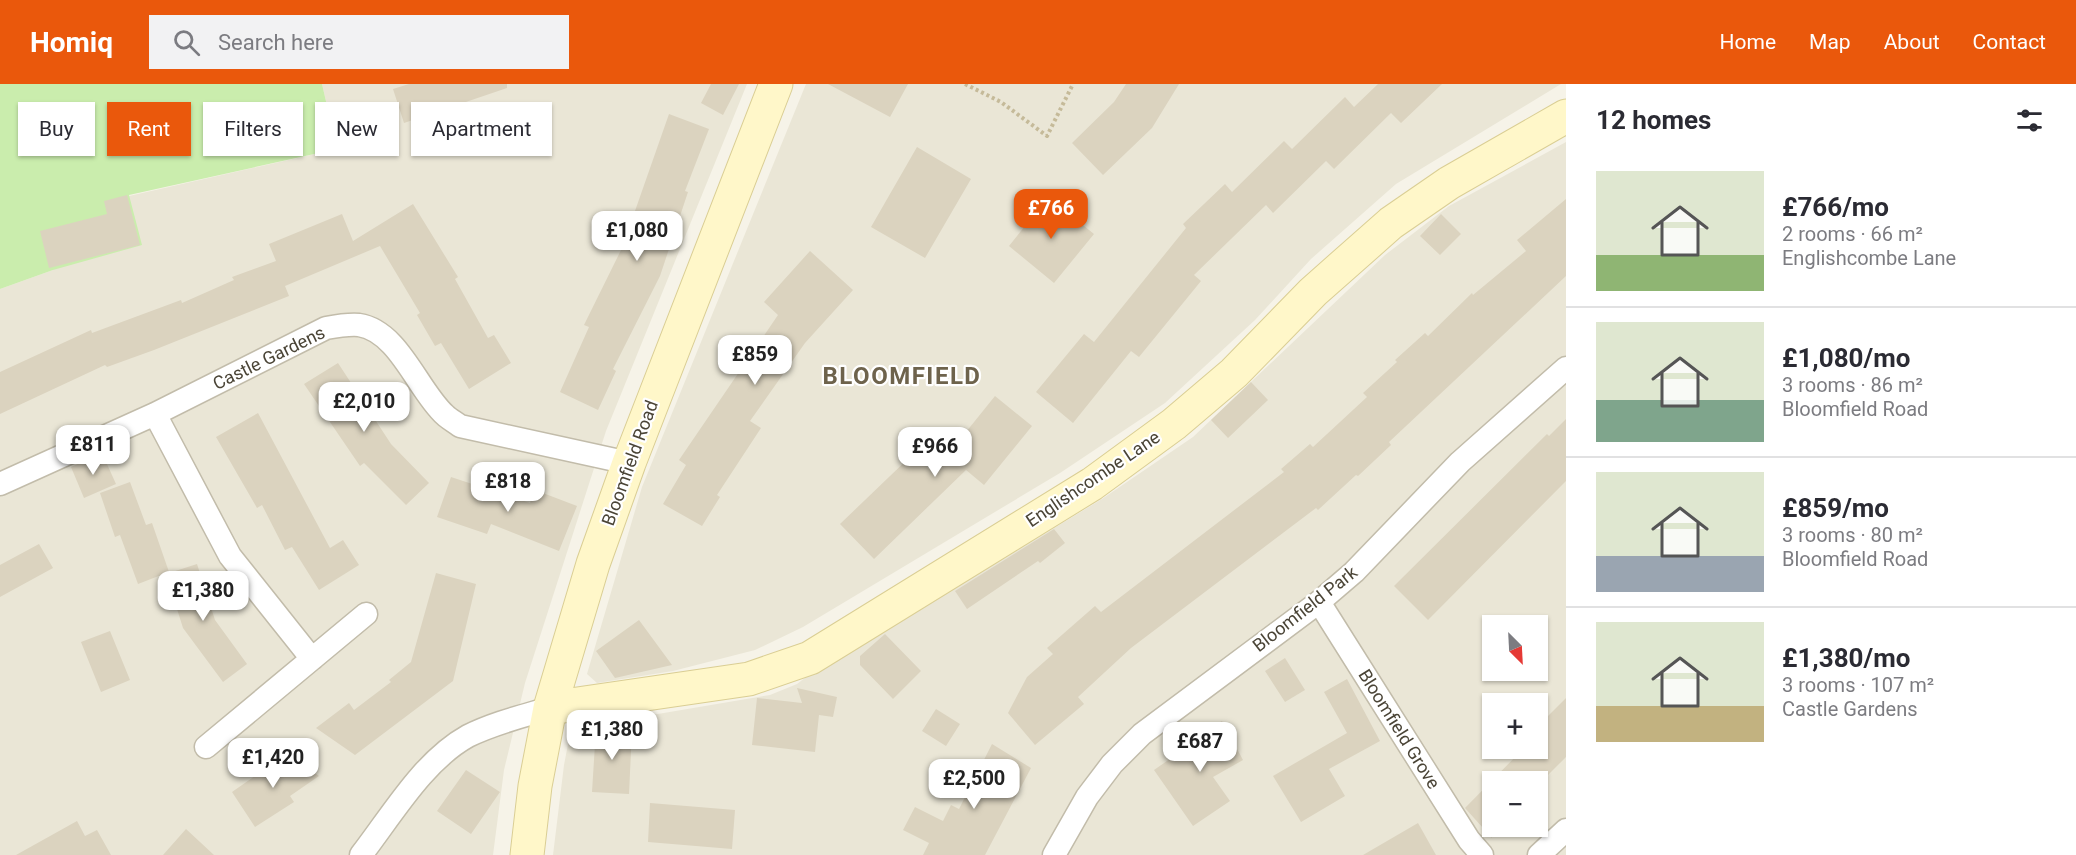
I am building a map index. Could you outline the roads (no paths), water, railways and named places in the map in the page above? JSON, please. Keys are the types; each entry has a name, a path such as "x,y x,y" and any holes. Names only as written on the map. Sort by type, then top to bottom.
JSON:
{"street":[{"name":"Bloomfield Road","path":"527,855 535,786 550,708 593,564 628,463 776,84"},
{"name":"Englishcombe Lane","path":"550,708 749,679 810,658 1092,484 1174,424 1234,373 1313,292 1391,224 1449,183 1566,116"},
{"name":"Castle Gardens","path":"0,484 155,414 326,328 361,325 382,336 398,351 444,414 460,426 628,463"},
{"name":"Bloomfield Park","path":"1054,855 1087,797 1112,764 1142,734 1319,602 1377,549 1460,462 1566,368"},
{"path":"155,414 230,556 312,659"},
{"name":"Bloomfield Grove","path":"1319,602 1469,840 1482,855"},
{"path":"206,747 366,614"},
{"path":"361,855 439,758 466,737 491,726 550,708"},
{"path":"1539,855 1566,830"}],"district":[{"name":"BLOOMFIELD","path":"902,376"}]}
